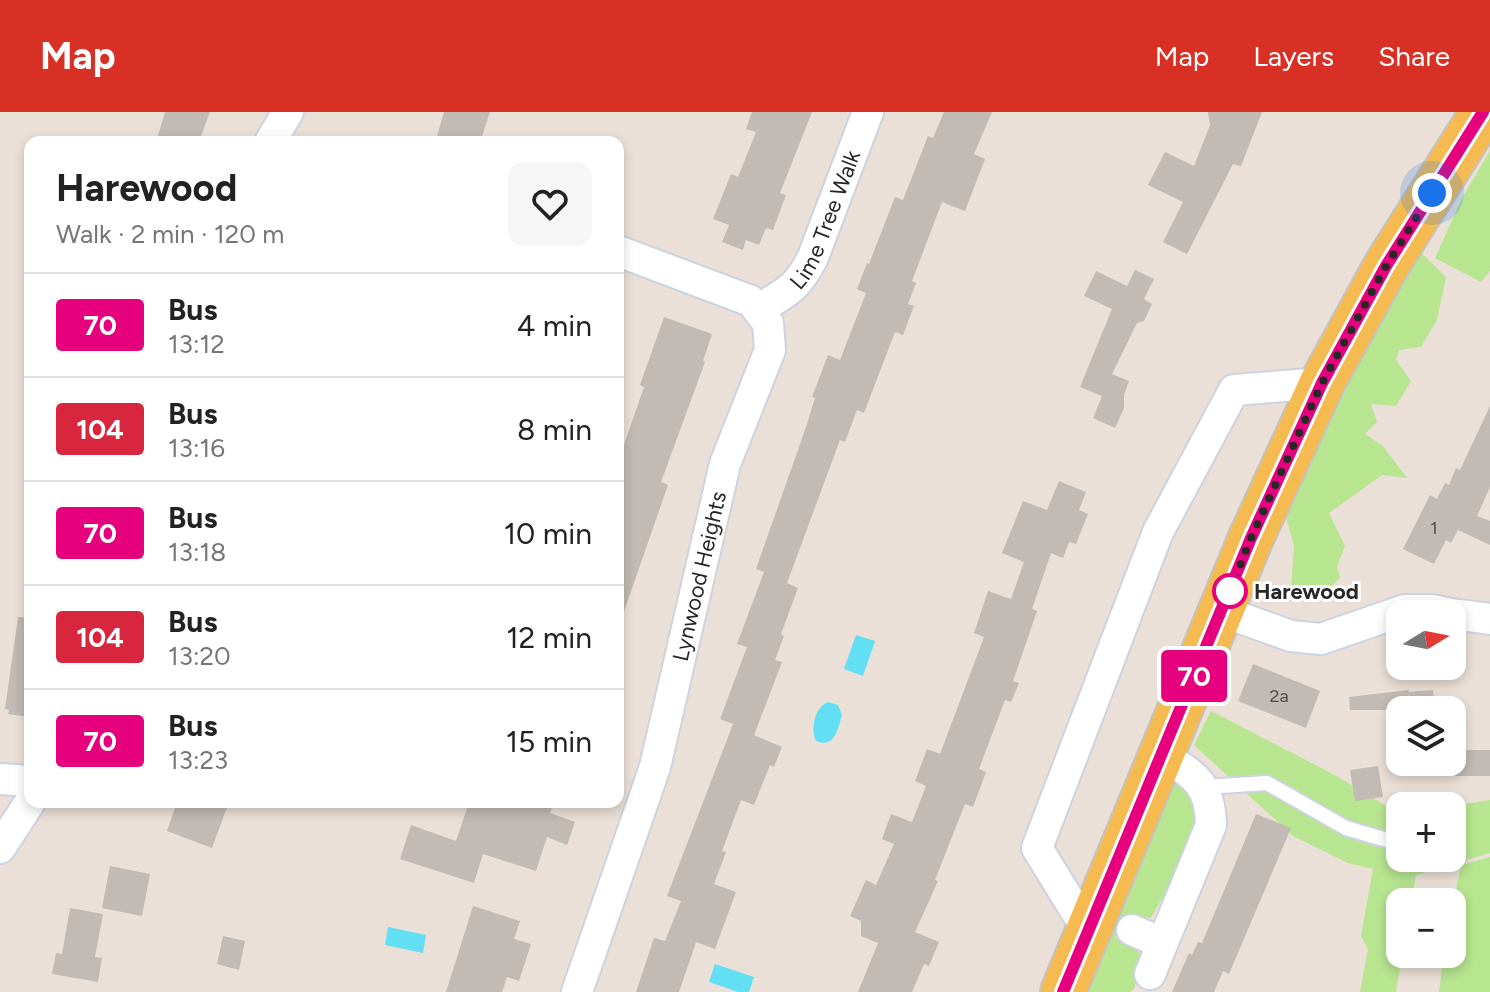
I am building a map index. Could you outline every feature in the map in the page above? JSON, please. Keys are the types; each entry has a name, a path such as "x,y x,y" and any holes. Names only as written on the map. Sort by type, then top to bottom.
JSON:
{"main road":[{"path":"1063,992 1251,538 1322,383 1386,266 1483,112"}],"street":[{"path":"274,136 288,112"},
{"name":"Lime Tree Walk","path":"759,309 794,288 802,279 868,112"},
{"path":"624,253 741,295 759,309"},
{"name":"Lynwood Heights","path":"577,992 655,767 725,464 770,350 768,323 759,309"},
{"path":"1088,931 1037,848 1158,532 1234,390 1322,383"},
{"path":"1221,611 1291,636 1321,639 1386,617"},
{"path":"1466,616 1490,619"},
{"path":"1150,974 1211,825 1211,805 1205,787 1162,755"},
{"path":"0,779 24,781"},
{"path":"0,848 26,808"},
{"path":"1132,930 1162,943"}],"lane":[{"path":"1205,787 1267,783 1346,828 1386,840"}],"green space":[{"path":"1490,151 1490,271 1481,282 1435,258 1462,198"},
{"path":"1416,248 1446,277 1437,320 1421,347 1399,350 1396,360 1411,381 1396,406 1371,404 1377,422 1365,434 1383,446 1407,478 1382,475 1329,513 1345,546 1337,566 1340,578 1323,594 1291,588 1294,546 1284,510 1321,400"},
{"path":"1211,711 1331,773 1386,806 1386,872 1426,872 1416,875 1414,888 1386,888 1386,968 1400,968 1396,992 1360,992 1368,949 1361,936 1373,869 1348,863 1293,836 1194,745"},
{"path":"1175,775 1220,792 1187,892 1168,888 1151,918 1125,914 1115,938 1144,955 1134,989 1130,992 1081,992"},
{"path":"1490,800 1490,853 1466,860 1466,804"},
{"path":"1490,857 1490,992 1439,992 1442,968 1466,968 1466,888 1457,888 1460,872 1466,872 1466,864"}],"water":[{"path":"856,635 875,641 863,676 844,669"},
{"path":"828,702 838,705 842,715 835,736 822,743 816,741 814,724 820,708"},
{"path":"388,927 426,935 423,953 385,945"},
{"path":"715,964 754,977 749,992 738,992 709,982"}],"building":[{"path":"165,112 210,112 201,136 158,136"},
{"path":"444,112 490,112 482,136 437,136"},
{"path":"752,112 812,112 780,193 786,195 773,230 766,228 759,245 746,240 743,250 722,242 729,225 713,219 731,174 738,177 756,132 746,129"},
{"path":"944,112 992,112 974,154 985,159 965,211 942,202 912,281 916,283 908,304 914,306 903,335 895,332 864,413 857,410 845,442 840,440 787,583 798,588 775,660 782,662 754,735 782,747 774,767 770,765 754,805 741,800 722,851 726,852 714,884 736,892 715,949 696,942 679,992 636,992 654,938 665,941 681,901 667,896 733,724 720,719 747,647 737,644 764,572 756,569 806,427 815,398 812,397 828,355 840,360 866,293 857,289 867,263 895,197 903,200 928,136 933,138"},
{"path":"1208,112 1262,112 1241,166 1233,164 1187,254 1163,242 1183,202 1148,185 1165,152 1194,166 1210,125"},
{"path":"1135,270 1154,279 1144,299 1152,304 1144,321 1137,323 1112,374 1129,381 1124,408 1115,428 1093,418 1102,396 1080,387 1112,309 1084,296 1096,271 1127,286"},
{"path":"664,317 712,334 705,362 661,482 668,485 624,611 624,445 644,387 640,385"},
{"path":"1490,406 1490,487 1477,516 1490,521 1490,545 1458,530 1451,543 1446,540 1434,564 1403,549 1430,495 1437,499 1445,483 1449,485 1456,468 1460,470"},
{"path":"1059,481 1086,492 1079,510 1088,514 1076,544 1069,542 1063,558 1051,553 1032,609 1037,611 1013,681 1019,683 1011,702 1005,700 979,769 986,772 973,807 965,804 935,880 938,881 915,932 939,942 929,966 924,964 912,992 858,992 878,943 861,936 861,921 850,916 866,880 876,885 894,844 882,839 891,814 912,822 926,786 915,781 927,749 940,754 984,637 974,633 988,591 1011,599 1024,562 1002,553 1023,501 1047,510"},
{"path":"18,617 24,618 24,716 8,714 9,710 5,709"},
{"path":"1253,664 1320,691 1306,728 1238,701"},
{"path":"1409,690 1433,690 1434,696 1386,696 1386,710 1350,710 1349,697"},
{"path":"1466,750 1490,750 1490,776 1466,776"},
{"path":"1378,766 1383,797 1355,801 1350,770"},
{"path":"175,808 227,808 212,848 167,831"},
{"path":"467,808 552,808 550,813 575,822 567,845 547,837 536,871 483,854 474,883 400,859 411,825 456,841"},
{"path":"1256,814 1291,828 1229,974 1223,971 1214,992 1172,992 1189,953 1192,955 1198,942 1202,943"},
{"path":"110,866 150,874 142,916 102,908"},
{"path":"473,906 520,921 514,939 531,944 519,981 507,977 502,992 446,992"},
{"path":"70,908 103,914 95,957 102,958 98,982 52,974 56,953 62,954"},
{"path":"223,936 245,941 239,970 217,964"}],"bus line":[{"name":"70","path":"1063,992 1251,538 1322,383 1386,266 1483,112"}],"place":[{"name":"Harewood","path":"1230,591"}],"route":[{"path":"1230,591 1322,383 1386,266 1432,193"}]}
